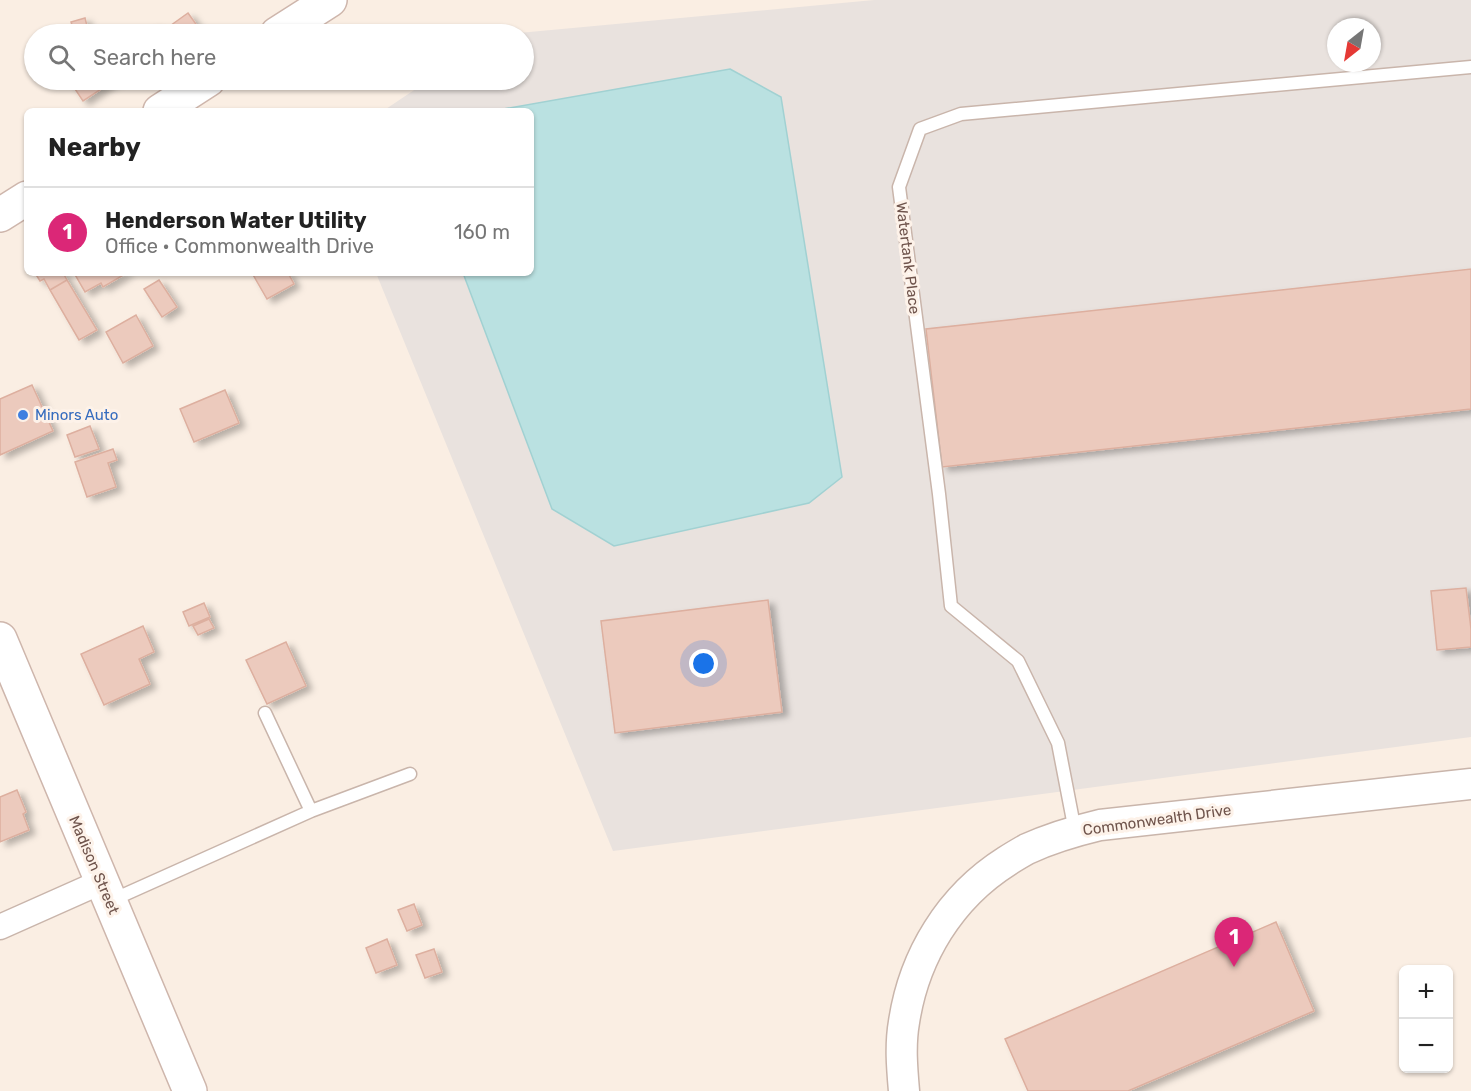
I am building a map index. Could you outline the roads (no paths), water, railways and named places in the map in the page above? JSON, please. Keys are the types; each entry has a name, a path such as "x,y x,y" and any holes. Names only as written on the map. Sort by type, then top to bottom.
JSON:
{"main road":[{"path":"293,24 330,0"},
{"path":"165,108 193,90"},
{"path":"0,215 24,200"},
{"name":"Madison Street","path":"0,639 190,1091"}],"street":[{"name":"Commonwealth Drive","path":"904,1091 902,1060 904,1024 911,988 924,954 942,923 965,895 993,870 1024,850 1060,835 1100,825 1471,784"},
{"path":"0,927 105,892"}],"lane":[{"name":"Watertank Place","path":"1075,831 1058,743 1018,661 951,606 939,494 899,187 920,129 961,114 1471,67"},
{"path":"265,713 311,811"},
{"path":"105,892 410,774"}],"water":[{"path":"730,69 781,97 842,477 809,503 614,546 552,509 464,276 534,276 534,108 509,108"}],"place":[{"name":"Minors Auto","path":"23,415"},
{"name":"Henderson Water Utility","path":"1234,967"}]}
